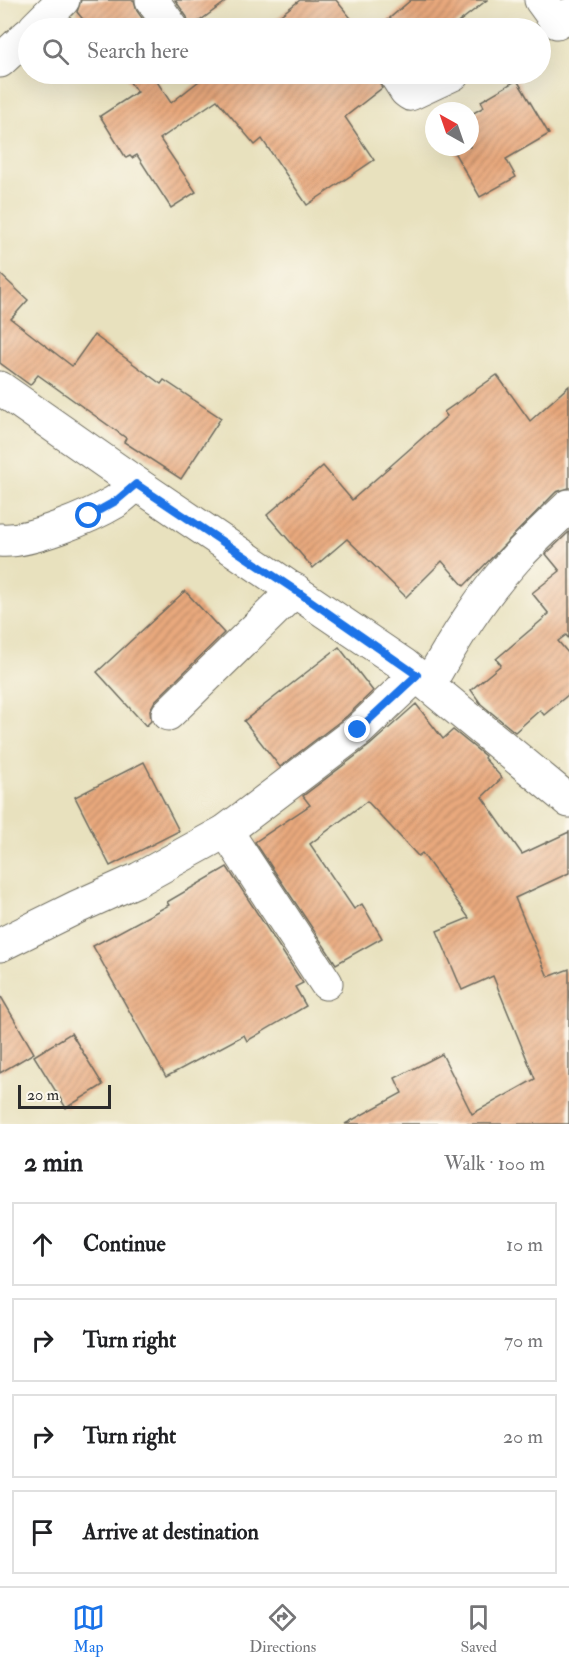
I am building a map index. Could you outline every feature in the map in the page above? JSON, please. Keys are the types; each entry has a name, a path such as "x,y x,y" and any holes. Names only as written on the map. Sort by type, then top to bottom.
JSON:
{"street":[{"path":"45,18 63,0"},
{"path":"152,0 165,18"},
{"path":"0,61 18,44"},
{"path":"401,84 410,94 432,84"},
{"path":"0,388 423,680 569,801"},
{"path":"0,540 29,537 89,516 116,501 136,484"},
{"path":"0,945 139,879 226,831 317,764 423,680 490,589 516,558 569,506"},
{"path":"168,714 295,590"},
{"path":"226,831 326,983"}],"building":[{"path":"81,0 134,0 142,18 82,18 77,12"},
{"path":"175,0 228,0 204,18 187,17"},
{"path":"300,0 336,0 351,18 277,18"},
{"path":"411,0 487,0 464,18 390,18"},
{"path":"131,84 159,84 171,103 195,84 380,84 382,88 345,117 374,160 307,205 262,139 255,145 217,100 160,139 196,192 171,208 137,155 126,158 100,116 137,92"},
{"path":"510,84 519,84 549,134 506,159 516,177 480,197 456,156 479,156 479,110 484,107 481,101"},
{"path":"0,274 28,300 11,319 72,366 94,335 161,384 164,380 221,418 181,479 124,442 126,438 38,375 30,385 0,363"},
{"path":"497,375 530,421 569,386 569,488 556,492 464,586 442,561 406,597 347,539 313,568 267,515 323,466 352,500 447,416 444,412"},
{"path":"569,532 569,639 566,635 558,641 569,654 569,694 544,715 540,710 515,732 481,704 471,690 501,665 496,659 549,614 532,593 560,571 546,554"},
{"path":"185,591 224,633 155,701 150,710 151,721 146,726 97,672"},
{"path":"339,647 373,691 347,716 280,767 244,721"},
{"path":"416,704 443,739 453,730 485,756 484,758 502,778 482,797 522,854 569,832 569,873 515,898 548,977 569,969 569,1124 345,1124 402,1093 395,1078 442,1054 472,1114 535,1079 493,976 462,990 437,931 469,918 422,853 418,856 367,801 310,844 354,909 362,904 382,938 336,964 255,842 310,805 303,796 370,745"},
{"path":"144,762 179,831 110,866 75,797"},
{"path":"227,867 303,983 295,987 306,1006 247,1041 244,1035 166,1077 93,946 169,905 167,902"},
{"path":"0,995 34,1053 0,1073"},
{"path":"71,1033 103,1085 66,1108 34,1056"}],"route":[{"path":"89,516 116,501 136,484 417,675 358,730"}]}
